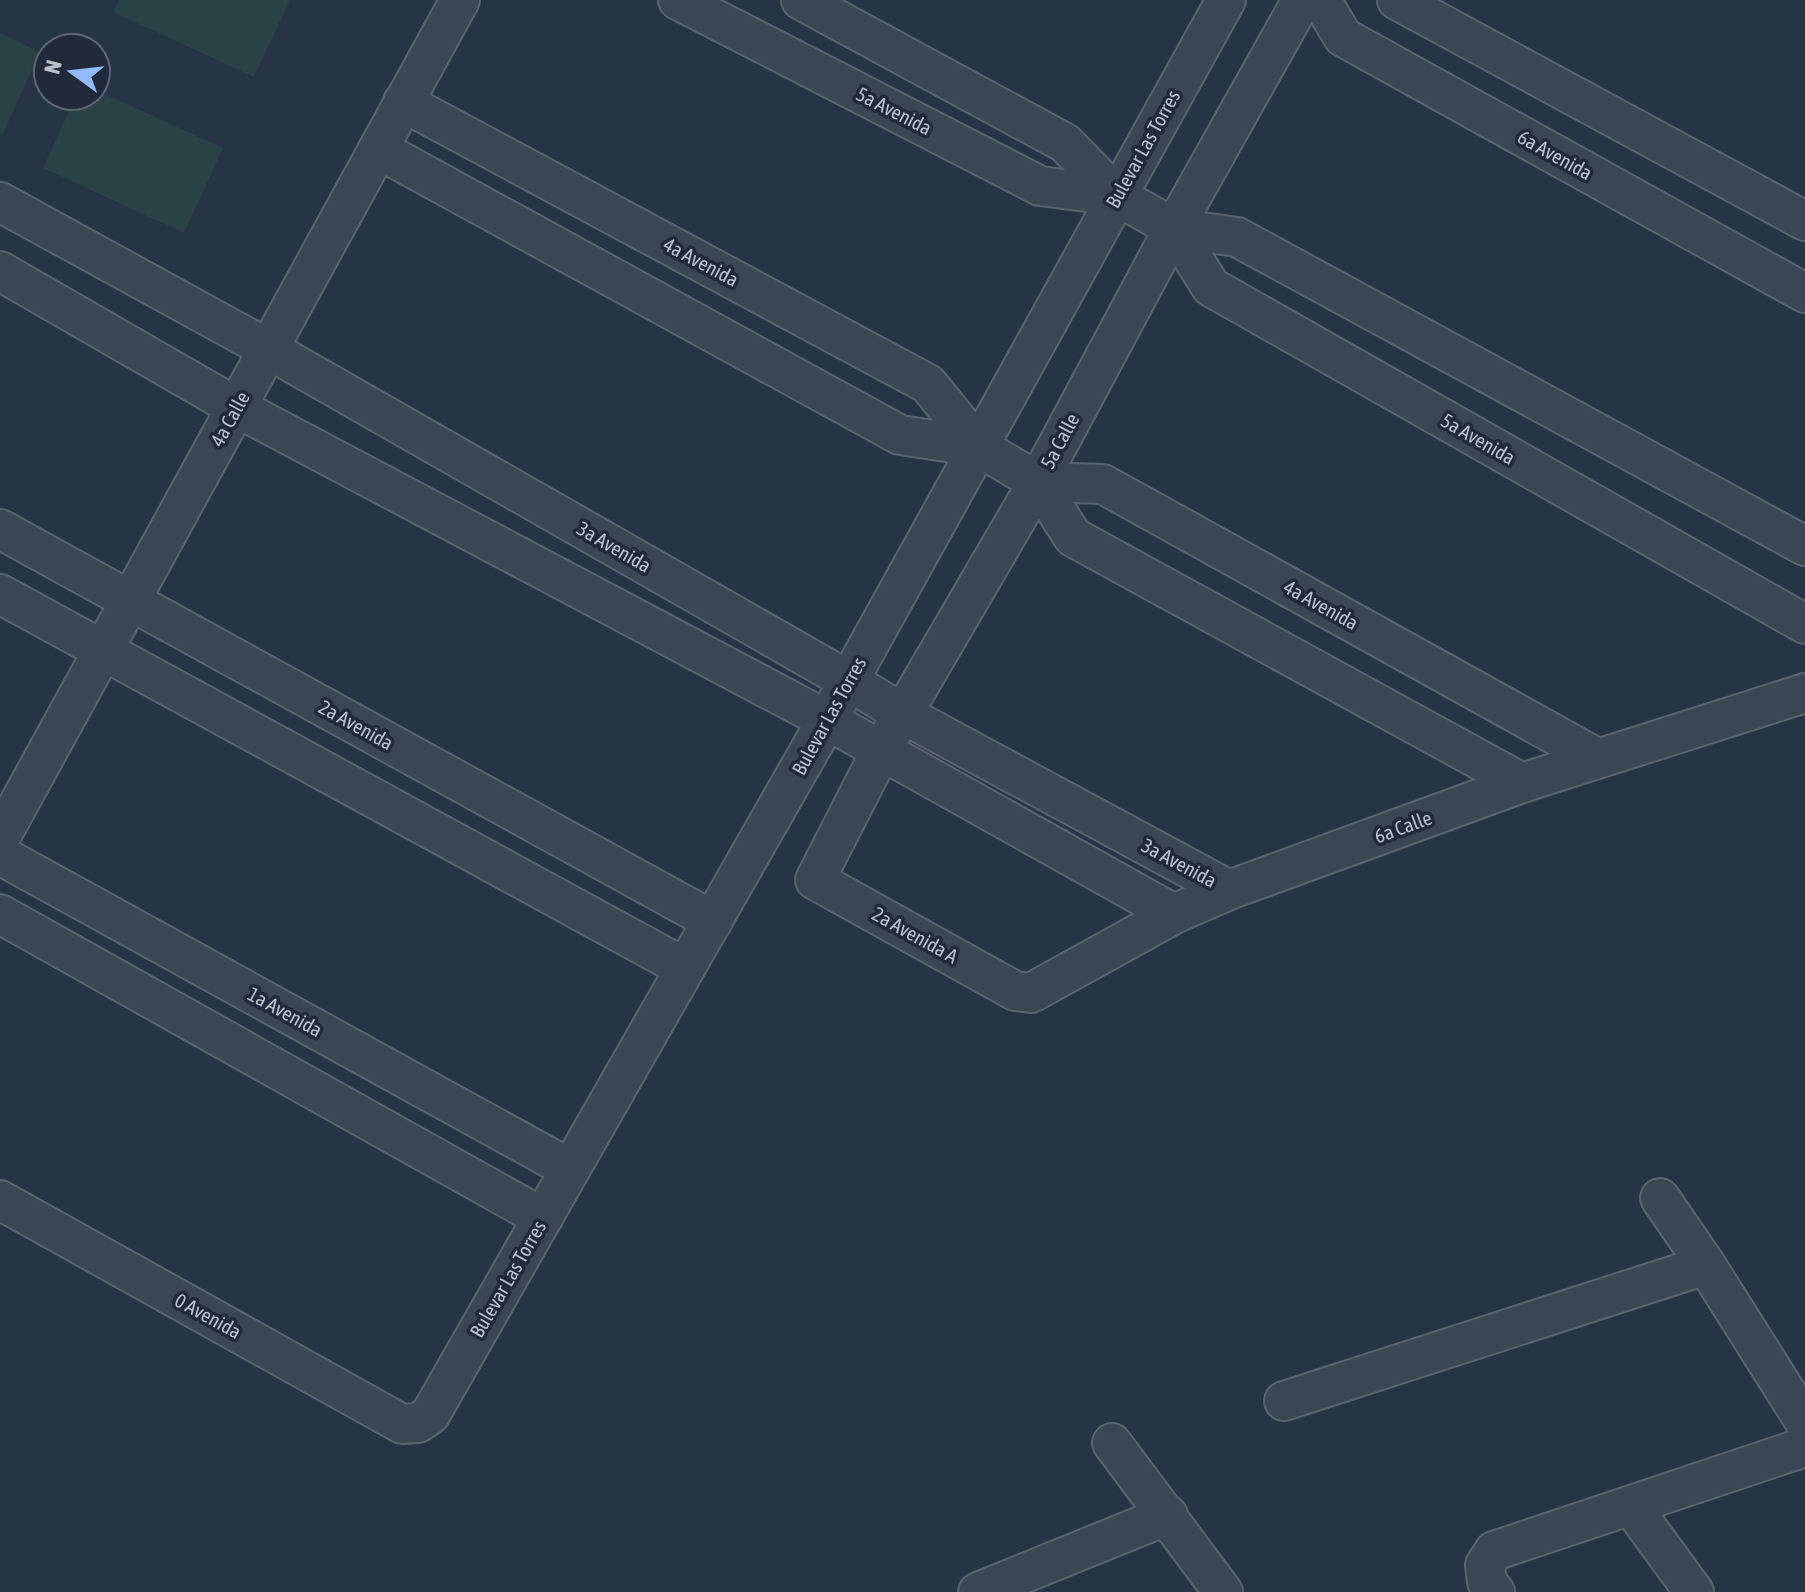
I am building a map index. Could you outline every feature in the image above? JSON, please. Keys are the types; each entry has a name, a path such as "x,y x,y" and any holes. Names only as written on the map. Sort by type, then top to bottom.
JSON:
{"street":[{"name":"4a Calle","path":"0,838 460,0"},
{"name":"5a Avenida","path":"678,0 1040,186 1117,196"},
{"name":"5a Avenida","path":"801,0 1065,143 1117,196 1174,228 1237,237 1805,546"},
{"name":"Bulevar Las Torres","path":"418,1423 430,1415 713,921 1226,0"},
{"name":"5a Calle","path":"815,880 881,751 1038,482 1174,228 1302,0"},
{"name":"6a Avenida","path":"1321,0 1343,37 1805,293"},
{"path":"1397,0 1805,221"},
{"name":"4a Avenida","path":"403,102 928,384 979,447 1038,482 1073,537 1522,783"},
{"name":"4a Avenida","path":"378,149 900,435 979,447"},
{"name":"3a Avenida","path":"0,202 268,349 903,714 1229,890"},
{"name":"5a Avenida","path":"1174,228 1211,287 1805,624"},
{"path":"0,271 236,407 827,720 1174,914"},
{"name":"4a Avenida","path":"1038,482 1103,484 1597,758"},
{"name":"2a Avenida","path":"0,529 713,921"},
{"path":"0,594 685,968"},
{"name":"6a Calle","path":"1015,991 1031,993 1174,914 1229,890 1522,783 1805,693"},
{"name":"1a Avenida","path":"0,855 570,1169"},
{"name":"2a Avenida A","path":"815,880 1015,991"},
{"path":"0,914 543,1218"},
{"path":"1660,1198 1805,1422"},
{"name":"0 Avenida","path":"0,1200 402,1424 418,1423"},
{"path":"1284,1401 1706,1265"},
{"path":"1112,1443 1223,1592"},
{"path":"1495,1592 1487,1582 1485,1565 1494,1551 1805,1447"},
{"path":"1632,1507 1694,1592"},
{"path":"978,1592 1168,1515"}],"green space":[{"path":"119,0 290,0 254,77 113,12"},
{"path":"0,33 32,48 32,70 0,135"},
{"path":"112,97 223,148 184,233 43,168 69,112 112,112"}]}
